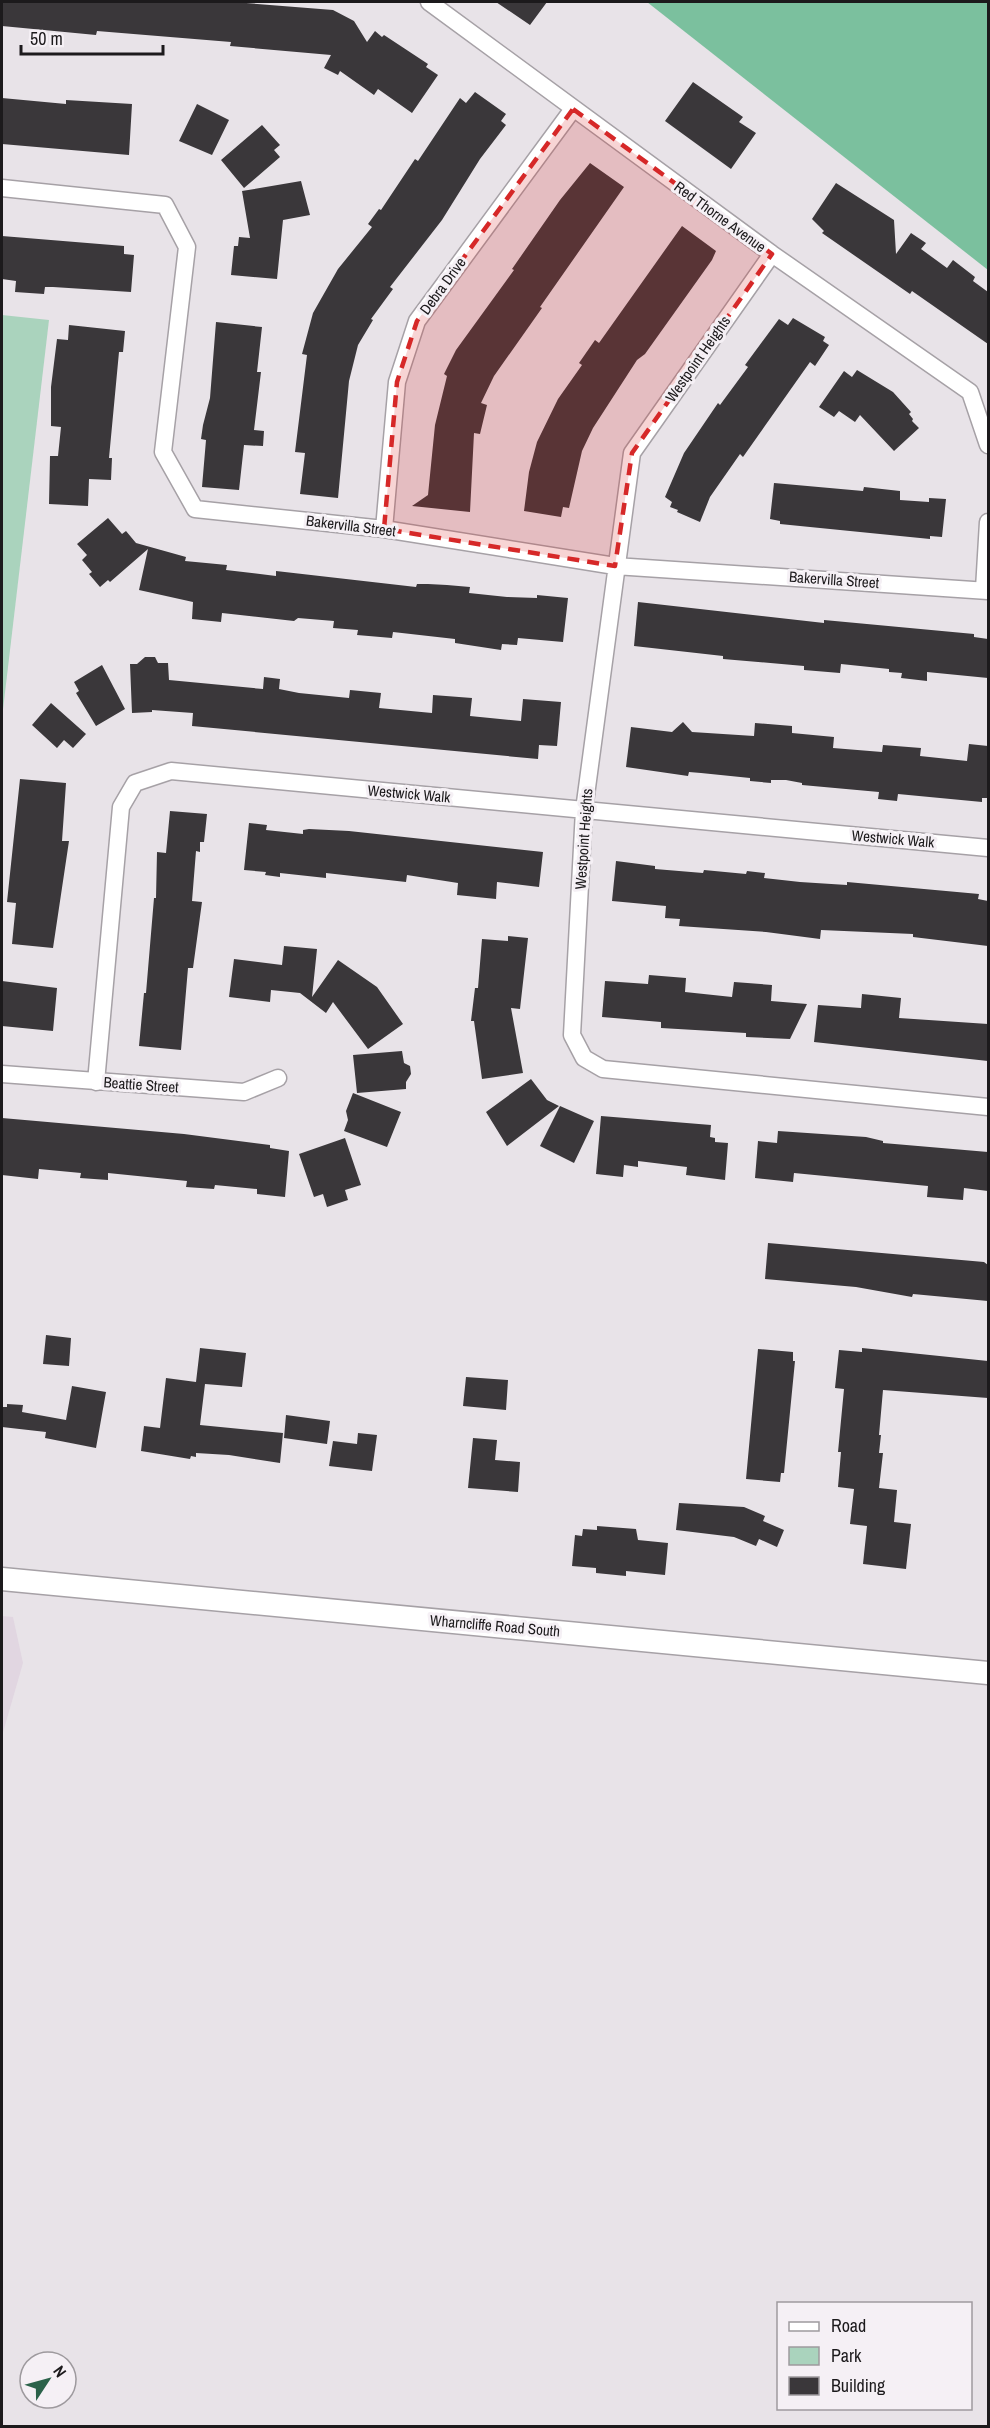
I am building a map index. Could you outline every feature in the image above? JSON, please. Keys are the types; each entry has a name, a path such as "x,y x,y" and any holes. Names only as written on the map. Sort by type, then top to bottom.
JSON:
{"main road":[{"name":"Wharncliffe Road South","path":"2,1579 988,1673"}],"street":[{"name":"Red Thorne Avenue","path":"429,2 772,254 970,392 988,446"},
{"name":"Debra Drive","path":"384,529 397,382 417,321 573,110"},
{"name":"Bakervilla Street","path":"2,188 165,205 187,247 163,452 195,509 384,529 615,566 986,590"},
{"name":"Westpoint Heights","path":"772,254 632,453 584,810 572,1035 584,1058 603,1069 988,1107"},
{"path":"986,590 988,522"},
{"name":"Westwick Walk","path":"96,1082 121,807 135,783 171,771 988,848"},
{"name":"Beattie Street","path":"2,1074 244,1092 278,1078"}],"highlighted area":[{"path":"573,109 772,254 632,453 615,566 384,529 397,382 417,321"}],"shaded area":[{"path":"2,1616 13,1617 23,1663 2,1736"}],"green space":[{"path":"647,2 988,2 988,270"},
{"path":"2,315 49,320 2,718"}],"building":[{"path":"2,2 233,2 333,10 354,21 367,42 375,31 382,37 384,35 428,64 426,67 438,75 412,113 378,89 374,95 340,71 338,75 324,68 331,55 230,46 231,42 97,31 96,35 2,26"},
{"path":"496,2 547,2 530,25"},
{"path":"693,82 743,117 739,122 756,133 731,169 665,121"},
{"path":"475,92 506,114 501,121 506,125 480,159 442,220 390,287 393,289 371,319 373,320 358,345 349,381 338,498 300,494 305,453 295,452 307,355 302,354 313,313 338,269 372,227 368,224 379,209 381,210 415,159 418,161 460,98 466,103"},
{"path":"2,98 66,104 66,100 132,104 129,155 2,144"},
{"path":"197,104 229,120 212,155 179,141"},
{"path":"262,125 280,145 274,150 280,157 244,188 221,160"},
{"path":"590,163 624,187 494,376 481,403 487,405 480,434 474,433 470,512 412,506 428,495 435,425 447,376 444,374 456,350 514,270 512,269 560,200"},
{"path":"301,181 310,215 283,220 277,279 231,275 234,246 238,246 239,237 250,238 242,191"},
{"path":"836,183 894,220 896,254 911,233 926,243 921,249 947,268 953,260 975,277 973,281 988,292 988,344 912,291 910,294 822,233 824,231 812,219"},
{"path":"682,226 716,251 712,260 645,354 637,360 593,428 582,451 569,508 563,507 561,517 524,511 529,472 537,442 558,399 582,365 579,363 595,340 599,343"},
{"path":"2,236 124,246 124,254 134,255 131,292 45,287 44,294 15,292 16,281 2,279"},
{"path":"793,318 825,337 823,341 829,345 815,366 810,362 743,457 740,454 710,497 700,522 677,512 678,510 670,507 672,502 665,497 684,453 718,403 720,405 748,367 745,365 779,319 788,325"},
{"path":"216,322 262,327 257,372 261,372 254,430 264,431 263,446 244,445 239,490 202,487 206,440 201,439 210,398"},
{"path":"69,325 125,331 123,352 119,352 109,458 112,458 111,480 89,479 88,506 49,504 50,456 58,456 61,427 51,426 51,387 57,339 68,340"},
{"path":"857,370 893,392 911,412 909,414 912,421 919,428 894,451 860,415 855,422 839,411 834,417 819,407 844,371 852,377"},
{"path":"774,483 863,491 864,487 900,491 900,500 929,502 929,498 946,499 942,537 930,536 930,539 780,524 780,521 770,519"},
{"path":"108,518 122,534 126,531 136,543 186,557 185,561 227,565 226,570 276,576 276,571 416,587 417,584 428,584 470,587 469,593 507,597 537,598 537,595 568,598 563,642 518,638 517,645 502,644 501,650 455,643 455,639 393,632 392,638 357,635 358,630 333,628 334,621 298,618 294,621 222,613 221,622 192,619 193,602 139,590 148,549 110,582 108,580 100,587 89,574 92,572 82,560 87,555 77,544"},
{"path":"638,602 824,623 824,620 974,634 974,637 988,639 988,678 927,672 927,681 901,678 902,673 889,672 889,669 841,664 840,673 804,670 804,666 723,659 723,656 634,646"},
{"path":"145,657 155,657 158,663 168,663 169,680 263,689 264,677 280,679 279,689 299,693 349,698 350,690 381,693 379,708 432,713 433,695 472,698 470,716 521,721 523,699 561,702 557,746 539,745 538,759 192,726 193,713 152,710 152,712 132,713 130,664 137,664"},
{"path":"102,665 125,709 96,726 76,693 79,691 74,682"},
{"path":"51,703 86,734 73,748 64,740 57,748 32,725"},
{"path":"683,722 692,732 754,736 755,723 792,726 792,733 834,737 833,748 882,752 883,745 921,748 920,756 967,761 969,744 988,746 988,798 982,798 982,802 898,794 897,801 878,799 879,792 802,785 802,783 786,780 771,780 771,783 750,781 750,778 689,772 688,776 626,767 631,727 672,732"},
{"path":"20,779 66,783 62,841 69,841 53,948 12,944 16,903 7,902"},
{"path":"170,811 207,814 204,842 200,842 200,852 196,851 192,901 202,902 193,968 188,968 181,1050 139,1046 154,898 156,898 157,852 166,853"},
{"path":"249,823 267,825 266,830 303,834 303,830 309,829 349,831 543,852 539,887 497,882 496,899 457,895 458,883 407,875 406,882 326,873 326,878 280,873 280,877 265,875 266,872 244,870"},
{"path":"616,861 655,866 655,869 746,874 747,871 765,873 764,878 800,882 847,885 847,882 979,894 978,899 988,901 988,946 913,937 913,934 821,930 820,939 766,932 679,926 680,919 665,918 666,906 612,901"},
{"path":"508,936 528,938 520,1009 511,1008 523,1073 482,1079 474,1021 471,1021 475,988 478,988 482,939 508,941"},
{"path":"284,946 317,949 312,997 338,960 377,987 403,1024 368,1049 333,1002 326,1013 300,993 271,990 270,1002 229,997 234,959 282,965"},
{"path":"649,975 686,978 685,992 732,997 734,982 772,985 771,1001 807,1004 790,1039 746,1037 746,1033 661,1028 661,1022 602,1017 605,981 648,984"},
{"path":"2,981 57,988 53,1031 2,1026"},
{"path":"862,994 901,998 899,1018 988,1024 988,1061 814,1042 818,1005 861,1008"},
{"path":"402,1051 404,1063 410,1066 411,1074 406,1082 406,1089 357,1093 353,1055"},
{"path":"531,1079 547,1100 559,1106 507,1146 486,1112"},
{"path":"353,1093 401,1112 387,1147 344,1131 348,1120 346,1111"},
{"path":"560,1106 594,1121 574,1163 540,1146"},
{"path":"601,1116 711,1125 710,1137 715,1138 715,1142 728,1143 725,1180 686,1175 687,1167 638,1161 638,1167 624,1165 623,1177 596,1174"},
{"path":"2,1118 184,1134 270,1145 270,1148 289,1151 285,1197 257,1194 257,1189 215,1185 214,1189 186,1187 187,1181 108,1173 108,1180 80,1178 81,1173 39,1169 38,1179 2,1175"},
{"path":"778,1131 866,1137 883,1141 883,1143 988,1152 988,1191 964,1188 963,1200 927,1197 928,1186 794,1173 793,1182 755,1178 758,1141 777,1143"},
{"path":"345,1138 361,1185 345,1190 348,1200 327,1207 323,1194 314,1197 299,1154"},
{"path":"768,1243 984,1262 988,1265 988,1301 913,1294 912,1297 856,1287 765,1279"},
{"path":"46,1335 71,1338 69,1366 43,1364"},
{"path":"200,1348 246,1353 242,1387 205,1384 200,1425 283,1433 280,1463 229,1455 196,1453 196,1457 191,1456 190,1459 141,1451 144,1426 160,1428 166,1378 196,1382"},
{"path":"862,1348 988,1361 988,1398 883,1390 879,1453 883,1453 879,1488 897,1490 894,1522 911,1524 906,1569 863,1564 867,1526 850,1524 854,1489 838,1487 841,1452 838,1452 844,1389 835,1388 839,1350 862,1352"},
{"path":"758,1349 793,1352 793,1361 795,1361 784,1473 781,1473 780,1482 746,1479"},
{"path":"466,1377 508,1380 506,1410 463,1406"},
{"path":"72,1386 106,1392 96,1448 45,1438 46,1432 2,1427 2,1407 7,1407 7,1404 23,1405 22,1412 66,1420"},
{"path":"286,1415 330,1421 327,1444 284,1438"},
{"path":"358,1433 377,1435 372,1471 329,1466 333,1441 357,1444"},
{"path":"473,1438 497,1440 495,1460 520,1462 518,1492 468,1488"},
{"path":"679,1503 744,1507 765,1516 763,1521 784,1530 777,1547 759,1539 756,1546 734,1537 676,1530"},
{"path":"597,1526 636,1529 638,1540 668,1543 665,1575 626,1571 626,1576 596,1573 596,1568 572,1566 575,1535 582,1536 583,1529 597,1530"}]}
